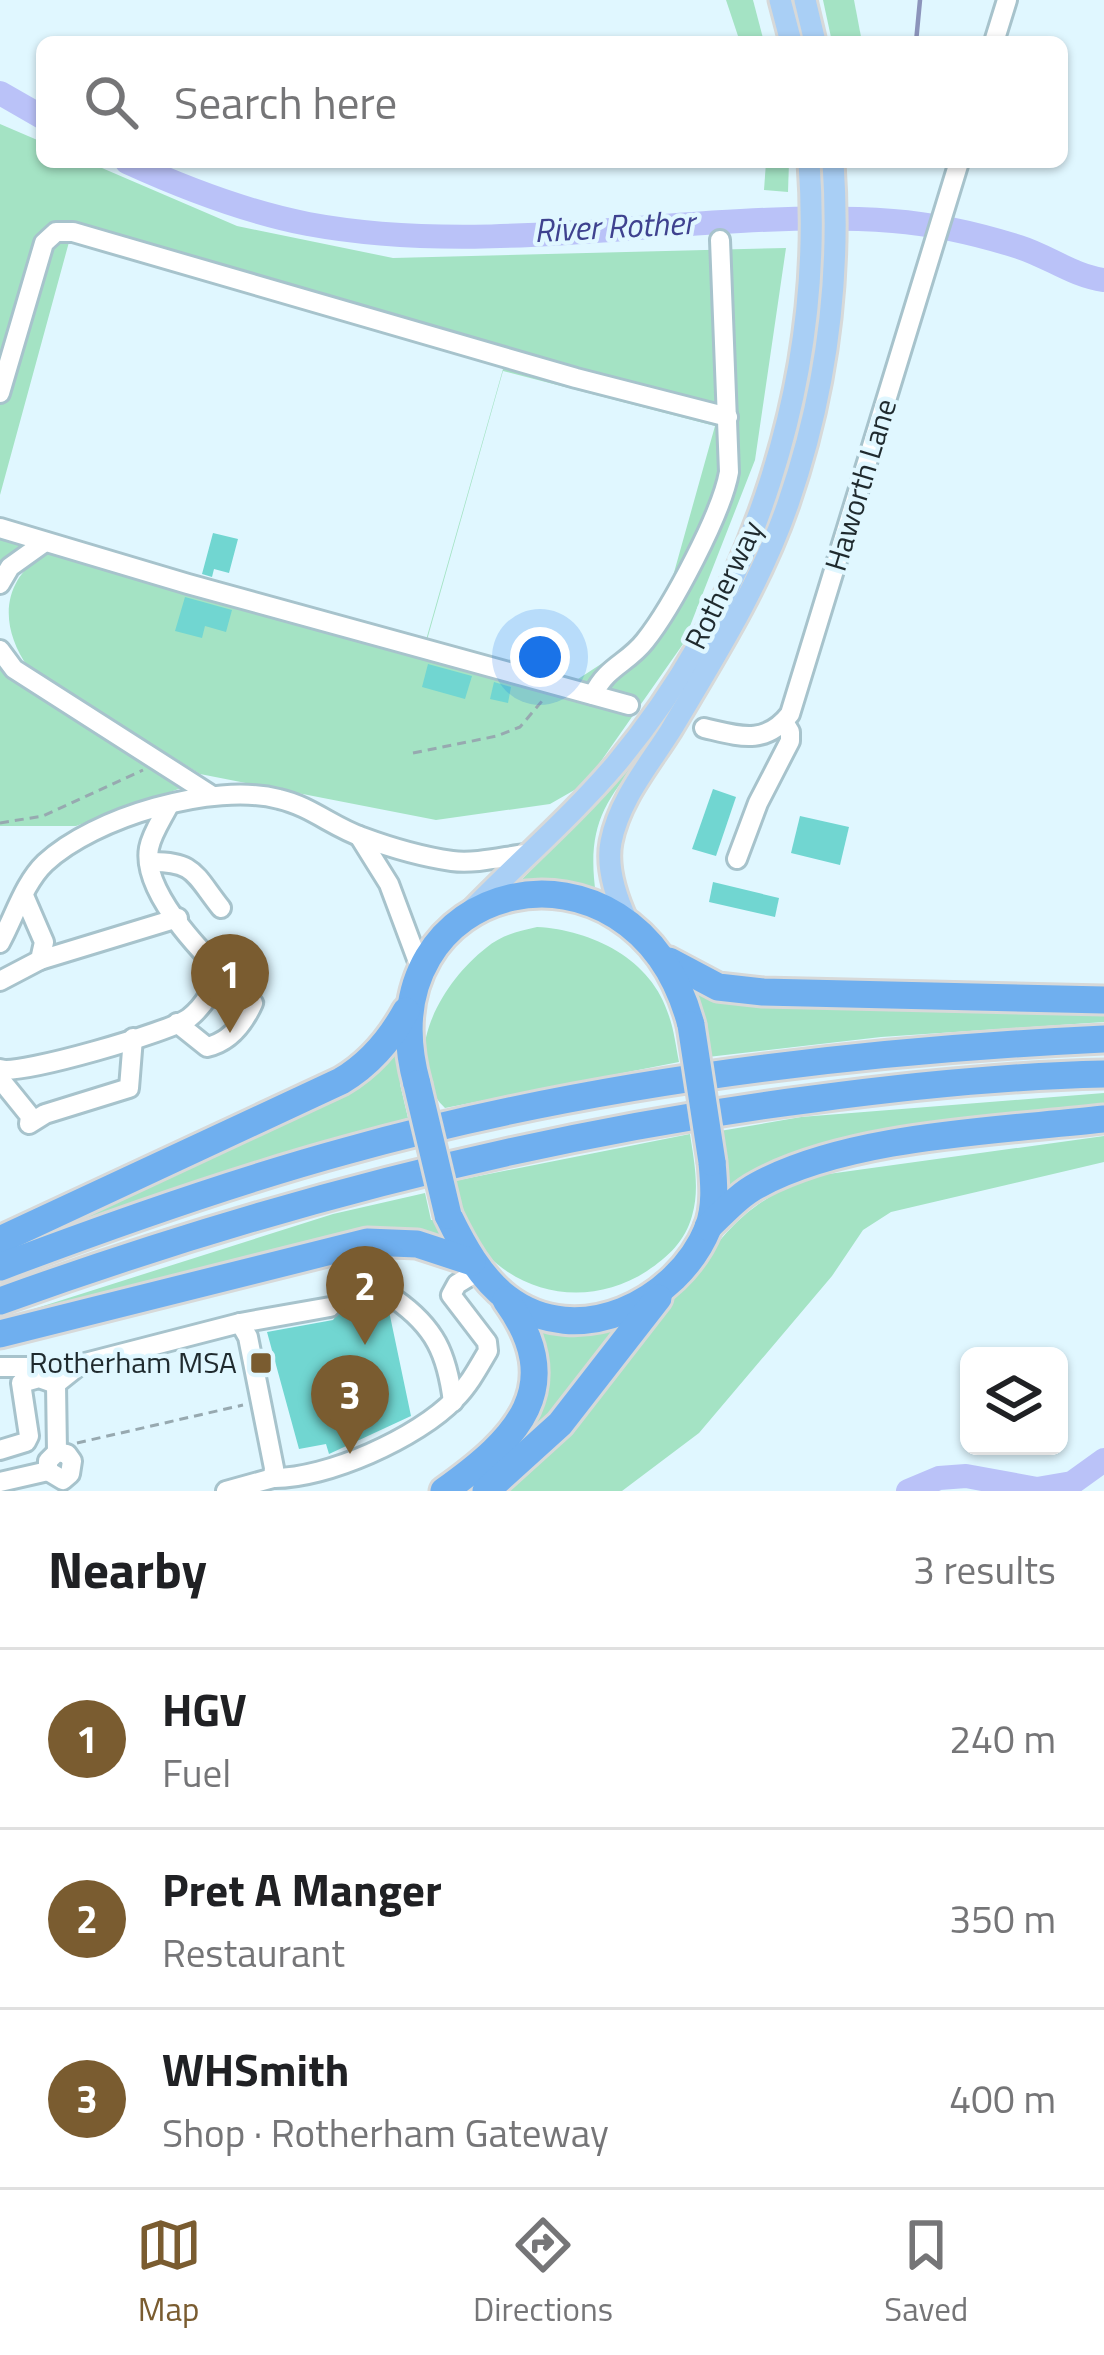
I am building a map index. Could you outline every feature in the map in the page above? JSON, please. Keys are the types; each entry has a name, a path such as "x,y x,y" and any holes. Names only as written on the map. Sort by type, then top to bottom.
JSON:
{"highway":[{"path":"0,1240 341,1081 367,1064 393,1036 409,1008 420,967 438,941 502,900 533,892 578,897 627,921 665,959 704,982 741,989 1104,1000"},
{"path":"665,959 682,992 691,1025 712,1162 708,1227"},
{"path":"409,1008 410,1059 448,1215 476,1266 504,1296 532,1346 535,1373 524,1417 504,1444 444,1491"},
{"path":"0,1267 348,1150 625,1089 942,1046 1104,1039"},
{"path":"0,1301 263,1213 594,1133 716,1111 955,1082 1104,1074"},
{"path":"486,1491 560,1424 684,1269 708,1227 755,1186 856,1152 1104,1119"},
{"path":"0,1334 367,1242 417,1244 476,1266"},
{"path":"504,1296 528,1311 576,1321 619,1313 664,1290"}],"main road":[{"path":"780,0 789,36"},
{"path":"806,0 814,36"},
{"name":"Rotherway","path":"457,926 589,794 654,714 730,584 787,429 803,341 812,244 810,168"},
{"name":"Rotherway","path":"627,921 616,898 610,864 616,821 743,610 788,505 807,441 824,364 836,246 834,173"}],"lane":[{"path":"996,36 1007,0"},
{"name":"Haworth Lane","path":"737,859 758,803 790,741 784,722 796,701 957,168"},
{"path":"0,393 44,243 56,232 73,232 576,378 728,417"},
{"path":"593,695 611,668 644,642 726,492 728,417 720,240"},
{"path":"0,528 629,705"},
{"path":"0,584 10,567 45,542"},
{"path":"0,650 14,669 211,795"},
{"path":"704,728 762,738 784,722"},
{"path":"0,944 31,880 46,862 120,821 211,795 277,798 307,807 359,836 455,861 525,854"},
{"path":"170,805 149,848 156,889 216,970 254,1003 244,1024 217,1045 207,1047 177,1023"},
{"path":"359,836 398,902 420,967"},
{"path":"149,862 178,861 189,868 221,908"},
{"path":"25,898 44,942 40,960"},
{"path":"0,981 40,960 178,918"},
{"path":"0,1070 11,1073 187,1020 212,993 216,970"},
{"path":"0,1079 38,1115 129,1088 133,1038"},
{"path":"226,1491 338,1466 411,1431 453,1402 488,1351 487,1342 451,1294 476,1266"},
{"path":"395,1299 424,1319 440,1346 453,1402"},
{"path":"0,1450 26,1442 29,1436 21,1383 59,1379 81,1364 240,1323 330,1307"},
{"path":"240,1323 248,1337 273,1478"},
{"path":"0,1367 53,1367 72,1461 70,1474 59,1481 0,1482"}],"path":[{"path":"413,752 520,727 555,685"},
{"path":"0,823 43,816 160,762"},
{"path":"66,1448 260,1401"}],"green space":[{"path":"726,0 753,0 762,36 738,36"},
{"path":"823,0 854,0 861,36 831,36"},
{"path":"0,124 36,139 36,168 102,168 237,226 393,258 786,248 755,460 683,644 585,784 550,804 436,820 200,774 28,667 13,636 9,606 19,577 45,553 26,544 0,568 0,522 426,640 505,362 69,242 0,495","holes":["503,371 715,426 668,594 641,638 575,681 427,640"]},
{"path":"766,168 789,168 788,192 764,190"},
{"path":"0,664 184,787 76,826 0,826"},
{"path":"684,692 660,737 621,783 602,815 594,850 596,895 512,890 606,790"},
{"path":"537,927 598,941 649,978 671,1021 679,1062 445,1108 424,1068 430,1023 440,1001 469,963 492,944"},
{"path":"684,980 1104,1012 1104,1022 881,1037 708,1057"},
{"path":"398,1050 408,1118 41,1233 374,1071"},
{"path":"1104,1093 1104,1109 853,1142 796,1155 744,1177 721,1194 720,1131 801,1117"},
{"path":"690,1134 696,1196 685,1233 655,1266 616,1286 584,1292 553,1290 524,1281 498,1265 477,1242 462,1214 454,1181"},
{"path":"1104,1136 1104,1162 891,1212 863,1230 832,1276 699,1433 622,1491 498,1491 660,1315 725,1234 760,1203 814,1176"},
{"path":"425,1193 431,1220 437,1220 446,1246 424,1237 18,1314 333,1214"},
{"path":"633,1314 573,1396 524,1441 541,1396 534,1319"}],"building":[{"path":"213,533 238,539 229,573 214,569 212,577 202,574"},
{"path":"185,597 232,610 226,632 205,626 202,638 175,631"},
{"path":"428,664 472,676 465,699 422,687"},
{"path":"494,682 511,687 508,703 490,699"},
{"path":"713,789 736,797 716,856 692,849"},
{"path":"800,816 849,827 840,865 791,853"},
{"path":"713,882 779,898 775,917 709,902"},
{"path":"382,1302 389,1311 411,1416 329,1454 326,1444 299,1449 267,1332 333,1320 343,1307"}],"waterway":[{"path":"917,36 920,0"},
{"name":"River Rother","path":"0,93 36,114"},
{"name":"River Rother","path":"141,168 262,213 381,234 454,237 747,221 893,221 1004,243 1104,280"},
{"name":"River Rother","path":"908,1491 939,1478 966,1476 1037,1489 1072,1483 1104,1460"}],"place":[{"name":"HGV","path":"230,1033"},
{"name":"Pret A Manger","path":"365,1345"},
{"name":"Rotherham MSA","path":"261,1363"},
{"name":"WHSmith","path":"350,1454"}]}
